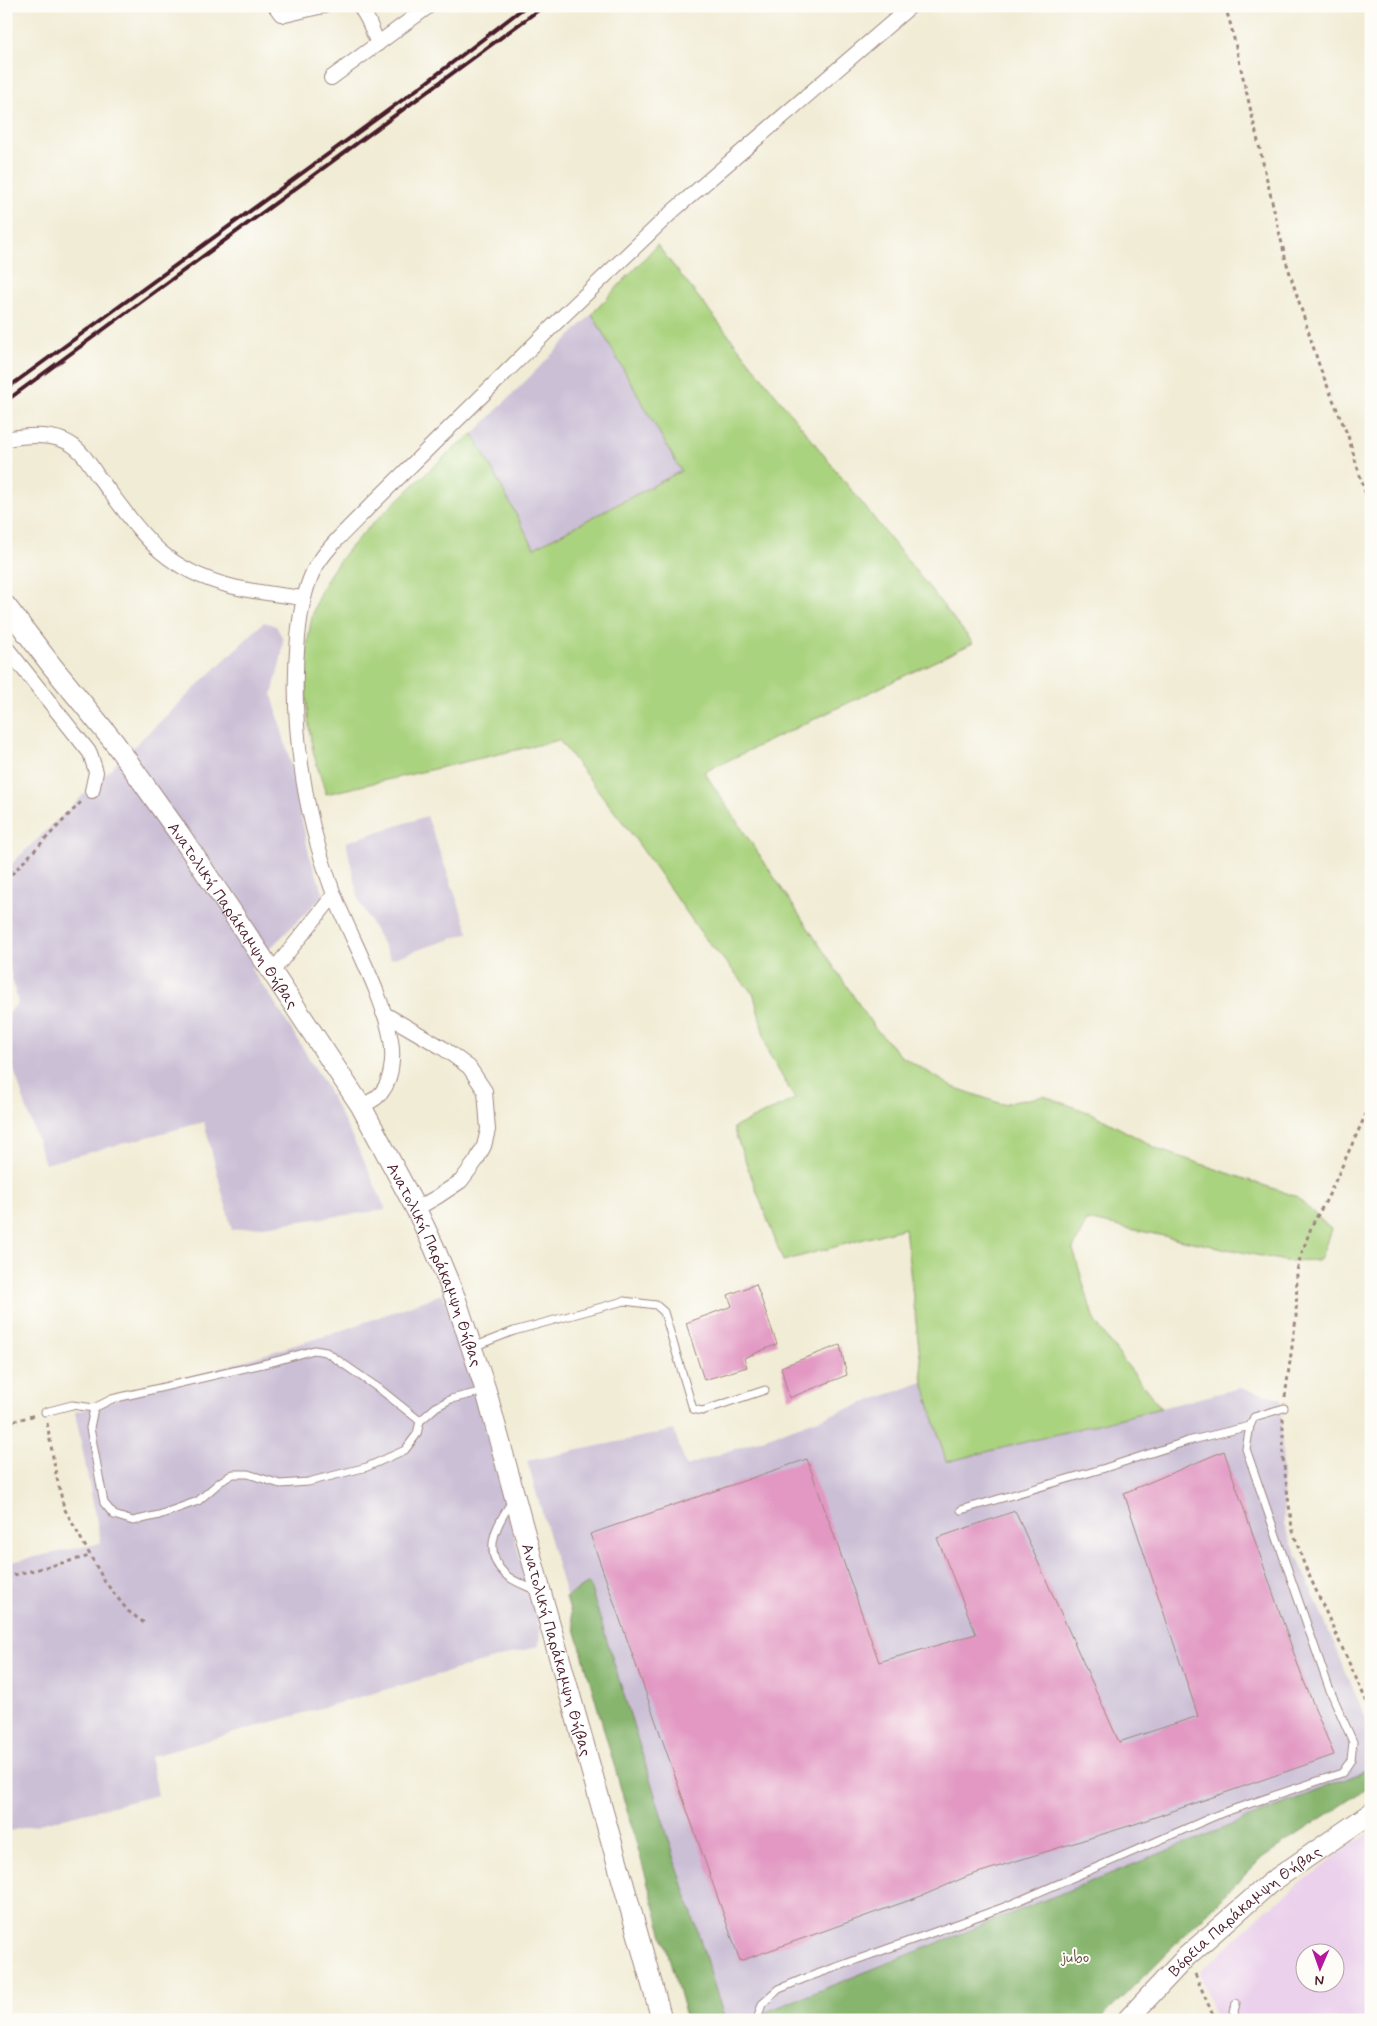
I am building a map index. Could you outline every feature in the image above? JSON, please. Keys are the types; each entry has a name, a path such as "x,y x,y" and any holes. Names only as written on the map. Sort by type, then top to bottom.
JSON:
{"main road":[{"name":"Ανατολική Παράκαμψη Θήβας","path":"6,606 114,742 181,836 361,1106 416,1209 456,1300 486,1391 662,2020"},
{"name":"Βόρεια Παράκαμψη Θήβας","path":"1127,2020 1187,1956 1270,1882 1371,1813"}],"street":[{"path":"275,6 281,14 285,15 323,6"},
{"path":"360,6 378,44"},
{"path":"332,78 429,6"},
{"path":"361,1106 378,1097 388,1082 392,1063 391,1041 383,1013 334,895 317,846 306,790 298,728 296,660 304,598 312,573 344,532 674,210 911,6"},
{"path":"6,439 26,435 56,438 76,447 160,551 203,578 256,592 304,598"},
{"path":"6,647 90,753 96,772 92,791"},
{"path":"272,972 334,895"},
{"path":"383,1013 443,1048 469,1067 485,1091 488,1130 484,1146 476,1161 461,1181 416,1209"}],"lane":[{"path":"472,1347 514,1331 624,1301 648,1304 656,1306 664,1312 693,1409 702,1411 765,1390"},
{"path":"45,1412 72,1405 94,1408 112,1399 276,1361 314,1350 326,1352 381,1390 420,1421"},
{"path":"94,1408 90,1428 104,1503 114,1515 133,1521 159,1515 198,1501 220,1482 233,1474 248,1474 280,1484 308,1482 367,1467 405,1450 417,1434 420,1421 436,1407 451,1399 486,1391"},
{"path":"757,2020 762,2004 779,1990 803,1979 1007,1906 1222,1813 1342,1773 1351,1760 1353,1742 1329,1688 1246,1449 1250,1426 1254,1417 1284,1408"},
{"path":"961,1510 1105,1468 1188,1441 1250,1426"},
{"path":"515,1498 502,1516 492,1541 494,1560 506,1575 541,1593"},
{"path":"1236,2003 1234,2012 1236,2020"}],"path":[{"path":"1225,6 1286,261 1320,368 1348,436 1371,512"},
{"path":"6,880 92,791"},
{"path":"1371,1103 1327,1199 1312,1226 1300,1258 1297,1271 1296,1318 1284,1408 1283,1458 1292,1528 1304,1564 1371,1711"},
{"path":"6,1424 45,1412 64,1508 105,1582 128,1611 147,1625"},
{"path":"6,1577 91,1556"},
{"path":"1187,1956 1215,2020"}],"shaded area":[{"path":"592,314 681,471 533,548 473,434"},
{"path":"264,622 276,626 283,639 282,654 272,695 288,753 309,854 324,895 250,968 272,998 323,1081 362,1156 386,1210 232,1230 204,1122 45,1164 6,1046 6,1015 18,1003 6,953 6,869"},
{"path":"427,816 469,933 391,959 359,901 346,842"},
{"path":"442,1294 467,1360 540,1632 539,1646 150,1757 158,1795 6,1832 6,1563 101,1543 75,1412 335,1333"},
{"path":"923,1382 946,1462 1240,1388 1281,1398 1284,1525 1371,1731 1371,1779 748,2020 689,2020 527,1461 674,1430 686,1466"},
{"path":"1371,1832 1371,2020 1216,2020 1200,1972 1266,1910 1349,1846"}],"green space":[{"path":"657,245 973,643 704,772 874,1027 901,1056 953,1087 1002,1104 1044,1096 1093,1114 1160,1150 1295,1196 1331,1229 1320,1260 1285,1261 1087,1220 1073,1249 1094,1320 1161,1408 946,1462 923,1382 905,1228 783,1261 733,1128 795,1099 768,1052 754,995 704,937 628,829 559,740 326,794 313,750 306,695 308,637 316,603 331,573 352,545 427,472 473,434 534,548 681,471 592,314"},
{"path":"589,1583 725,2020 687,2020 566,1597"},
{"name":"jubo","path":"1371,1769 1371,1786 1263,1857 1100,2020 746,2020"}],"building":[{"path":"756,1284 777,1344 744,1358 747,1367 704,1380 686,1323 732,1306 728,1295"},
{"path":"840,1345 847,1375 789,1398 781,1367"},
{"path":"1224,1451 1301,1674 1334,1755 1135,1824 968,1876 924,1895 740,1961 590,1534 807,1459 879,1662 976,1634 937,1538 1015,1511 1119,1742 1198,1716 1124,1493"}],"railway":[{"path":"6,389 427,82 526,6"},
{"path":"6,401 544,6"}]}
